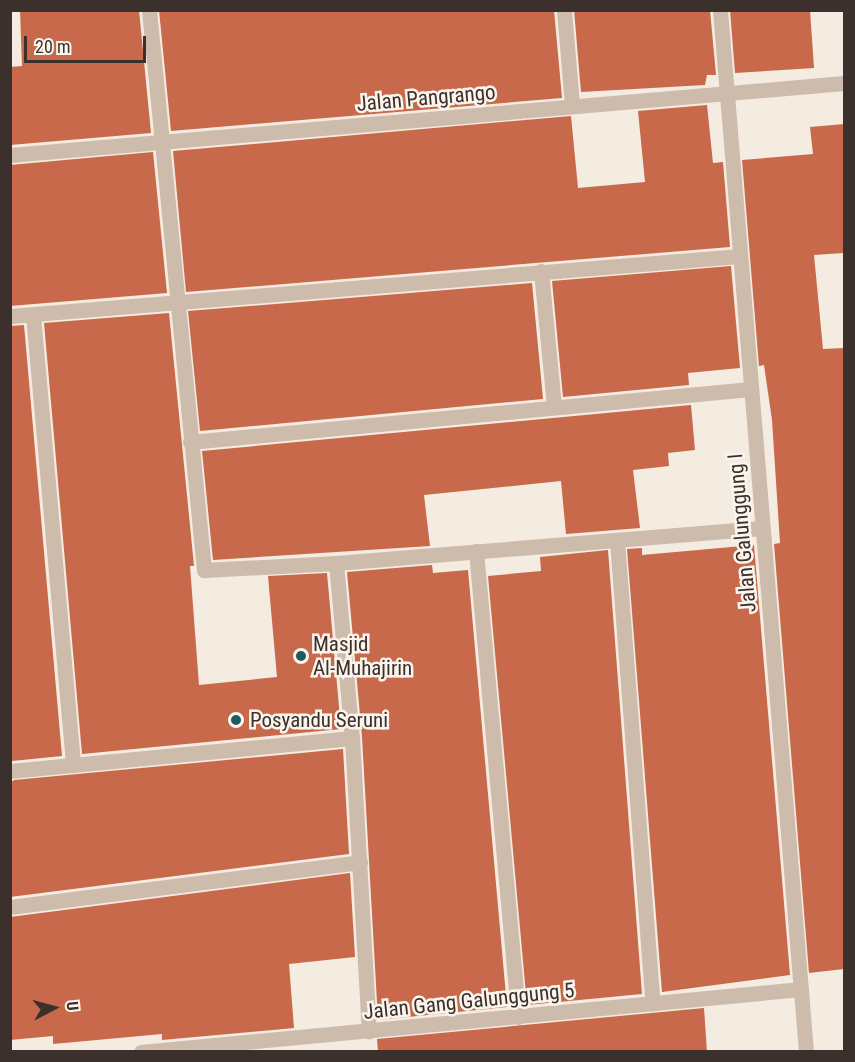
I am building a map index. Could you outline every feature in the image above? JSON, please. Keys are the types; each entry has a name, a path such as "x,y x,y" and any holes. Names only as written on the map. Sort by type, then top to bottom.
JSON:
{"street":[{"path":"149,10 175,300 204,570 336,563 762,528"},
{"path":"564,10 572,106"},
{"name":"Jalan Galunggung I","path":"720,10 806,1052"},
{"name":"Jalan Pangrango","path":"10,155 844,83"},
{"path":"10,316 175,300 740,256"},
{"path":"541,271 554,407"},
{"path":"33,315 73,765"},
{"path":"190,442 751,389"},
{"path":"617,541 653,1004"},
{"path":"476,551 518,1017"},
{"path":"336,563 352,738 369,1032"},
{"path":"10,771 352,738"},
{"path":"10,907 360,862"},
{"name":"Jalan Gang Galunggung 5","path":"141,1052 801,989"}],"building":[{"path":"20,10 139,10 151,133 10,145 10,67 22,66"},
{"path":"159,10 554,10 562,98 171,131"},
{"path":"574,10 710,10 716,75 707,75 705,85 581,92"},
{"path":"730,10 810,10 814,68 735,73"},
{"path":"707,105 713,163 723,162 730,247 186,292 173,151 571,116 578,188 645,182 638,111"},
{"path":"844,124 844,253 814,255 823,349 844,348 844,969 809,973 774,544 780,543 772,420 764,365 759,366 742,160 813,154 810,127"},
{"path":"153,152 167,293 10,306 10,165"},
{"path":"731,266 740,368 688,373 689,385 563,397 552,281"},
{"path":"532,283 543,399 200,431 188,311"},
{"path":"169,313 194,566 190,566 199,685 277,677 268,576 327,573 341,729 82,754 44,323"},
{"path":"24,325 62,756 12,761 10,326"},
{"path":"691,405 695,450 668,453 669,466 633,470 640,528 566,534 561,481 424,495 430,546 213,560 202,451"},
{"path":"754,545 790,975 662,992 627,549 642,548 642,555"},
{"path":"608,550 642,994 527,1005 488,576 541,571 540,557"},
{"path":"432,565 433,573 468,570 507,1007 378,1020 362,737 347,572"},
{"path":"343,749 349,854 10,897 10,783 14,780"},
{"path":"350,873 355,957 289,964 294,1028 162,1040 162,1034 53,1044 53,1036 10,1040 10,917"},
{"path":"704,1008 707,1052 378,1052 377,1039"}],"place":[{"name":"Masjid Al-Muhajirin","path":"301,656"},
{"name":"Posyandu Seruni","path":"236,720"}]}
